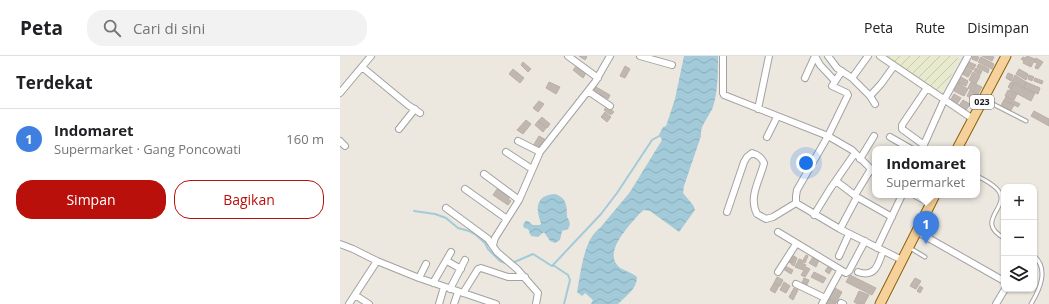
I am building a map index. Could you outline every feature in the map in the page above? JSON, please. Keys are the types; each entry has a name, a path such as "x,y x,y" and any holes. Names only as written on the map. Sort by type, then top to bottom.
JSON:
{"main road":[{"name":"023","path":"959,146 1006,56"},
{"path":"882,303 932,199"}],"street":[{"path":"340,94 371,56"},
{"path":"568,56 598,78"},
{"path":"640,56 672,65"},
{"path":"723,56 723,93 726,96 828,136 855,153 872,170"},
{"path":"758,109 769,56"},
{"path":"815,56 820,65 835,81"},
{"path":"805,78 815,56"},
{"path":"828,56 832,63 852,78 870,96 875,104"},
{"path":"852,78 868,56"},
{"path":"880,56 973,119"},
{"path":"923,146 944,100 968,56"},
{"path":"493,245 495,238 519,200 540,152 598,78 608,57"},
{"path":"870,96 894,66"},
{"path":"362,67 420,113"},
{"path":"796,203 797,190 828,136 848,95 847,93 832,86 842,71"},
{"path":"922,146 902,129 902,125 927,88"},
{"path":"588,91 610,106"},
{"path":"399,129 414,109"},
{"path":"767,137 777,117"},
{"path":"860,159 874,136"},
{"path":"890,137 906,146"},
{"path":"518,141 540,152"},
{"path":"506,152 532,169"},
{"path":"727,212 744,162 752,153 762,158 764,163 754,194 753,203 757,214 761,218 766,219 773,217 796,203"},
{"path":"814,215 855,153"},
{"path":"840,229 856,196 872,172"},
{"path":"484,174 519,200"},
{"path":"836,181 856,196 892,217"},
{"path":"465,189 507,219"},
{"path":"877,248 901,198"},
{"path":"796,203 814,215 849,234 902,260"},
{"path":"446,208 488,239 497,252 525,277 538,292 536,304"},
{"path":"916,231 1001,279"},
{"path":"778,232 840,271 846,273 849,271 865,241"},
{"path":"839,256 849,234"},
{"path":"340,244 377,261 478,301 496,304"},
{"path":"778,272 796,244"},
{"path":"858,272 866,274 874,270 877,267 883,251"},
{"path":"433,283 451,252"},
{"path":"439,304 447,288 461,269 465,260"},
{"path":"349,304 377,261"},
{"path":"447,261 461,269"},
{"path":"419,278 426,264"},
{"path":"454,304 478,269 481,268 508,277 525,277"},
{"path":"796,284 824,301 840,271"},
{"path":"996,304 1004,292"},
{"path":"355,295 369,304"}],"lane":[{"path":"984,99 1026,121"},
{"path":"980,178 996,188 1000,194 1001,200 991,226 1001,236"},
{"path":"909,247 925,257"},
{"path":"1031,304 1043,284 1045,274 1044,266 1037,258"}],"green space":[{"path":"886,56 955,56 960,59 941,94"}],"water":[{"path":"684,56 718,56 715,101 702,128 701,136 684,186 683,193 693,205 695,210 679,232 650,211 644,210 640,213 620,238 614,253 614,260 618,266 637,277 635,285 618,304 591,304 593,300 585,293 582,296 577,292 586,249 594,233 600,228 630,192 662,140 659,135 663,127 666,126 675,99"},
{"path":"555,194 562,198 566,203 567,217 570,224 568,229 562,231 560,240 555,243 550,241 544,232 538,237 531,236 528,229 524,228 523,225 526,221 533,225 540,225 541,223 538,212 539,203 544,197"}],"building":[{"path":"579,56 586,56 587,57 585,60"},
{"path":"973,56 979,57 977,61 972,59"},
{"path":"982,56 992,56 994,57 992,61"},
{"path":"1027,56 1035,59 1031,67 1023,63 1024,61 1021,59"},
{"path":"981,57 994,64 992,69 978,62"},
{"path":"1036,58 1043,62 1038,69 1035,68 1037,63 1034,62"},
{"path":"523,62 531,69 528,72 521,65"},
{"path":"969,62 976,65 973,70 966,67"},
{"path":"979,64 989,69 988,73 977,67"},
{"path":"577,65 586,73 583,78 573,70"},
{"path":"625,66 630,69 625,78 620,76"},
{"path":"965,68 972,71 968,77 962,74"},
{"path":"976,68 982,71 980,75 974,71"},
{"path":"513,69 524,78 520,83 509,74"},
{"path":"1019,69 1028,74 1026,80 1016,74"},
{"path":"973,72 980,76 976,84 969,80"},
{"path":"1008,73 1013,75 1011,81 1006,78"},
{"path":"1015,75 1026,82 1024,88 1012,81"},
{"path":"1029,75 1034,77 1032,81 1028,79"},
{"path":"961,77 968,81 966,86 958,83"},
{"path":"1035,78 1043,81 1042,84 1034,81"},
{"path":"549,82 560,87 556,94 546,88"},
{"path":"971,82 982,87 978,94 968,88"},
{"path":"1011,82 1014,83 1011,89 1008,87"},
{"path":"1026,82 1040,88 1038,94 1024,88"},
{"path":"957,83 968,89 964,96 954,91"},
{"path":"1014,83 1035,93 1031,101 1010,90"},
{"path":"596,87 610,95 608,99 601,95 599,97 592,92"},
{"path":"970,90 979,95 976,101 967,96"},
{"path":"1008,90 1017,94 1014,100 1005,96"},
{"path":"954,94 961,98 955,107 949,103"},
{"path":"1006,97 1020,104 1018,107 1004,100"},
{"path":"963,100 970,104 965,112 958,107"},
{"path":"1004,100 1014,105 1010,112 1000,107"},
{"path":"539,101 544,104 538,112 533,108"},
{"path":"607,106 614,112 611,115 604,110"},
{"path":"1034,111 1049,119 1049,126 1031,116"},
{"path":"605,112 611,117 607,122 601,117"},
{"path":"542,117 550,124 547,128 538,121"},
{"path":"526,120 531,124 523,134 517,130"},
{"path":"538,121 546,128 543,132 535,125"},
{"path":"539,136 546,140 540,150 533,146"},
{"path":"497,189 510,197 508,199 511,201 508,205 493,195"},
{"path":"791,255 794,256 791,263 788,262"},
{"path":"806,255 808,256 805,263 802,262"},
{"path":"794,256 797,258 794,266 791,264"},
{"path":"813,257 819,260 816,267 809,263"},
{"path":"799,259 802,260 801,263 806,265 803,270 795,267"},
{"path":"785,266 793,270 791,274 783,269"},
{"path":"806,267 810,269 805,277 801,275"},
{"path":"828,267 832,269 829,274 825,271"},
{"path":"814,272 826,278 823,283 811,277"},
{"path":"850,275 876,288 872,295 846,282"},
{"path":"777,277 783,280 780,286 774,283"},
{"path":"804,278 809,280 807,285 802,283"},
{"path":"915,278 921,281 916,289 910,286"},
{"path":"784,282 790,286 786,293 780,290"},
{"path":"774,283 779,286 775,293 770,290"},
{"path":"920,286 923,288 920,293 917,291"},
{"path":"794,288 798,290 793,300 789,297"},
{"path":"835,288 842,292 836,303 829,299"},
{"path":"859,291 869,295 864,304 854,302"},
{"path":"829,299 836,303 826,304"}],"waterway":[{"path":"512,263 533,254 552,266 601,214 617,193 652,140 661,135"},
{"path":"414,211 435,214 446,218 458,228 475,234 485,243 488,249 500,261 508,264"},
{"path":"553,265 568,275 570,280 564,304"}],"place":[{"name":"Indomaret","path":"926,244"}]}
